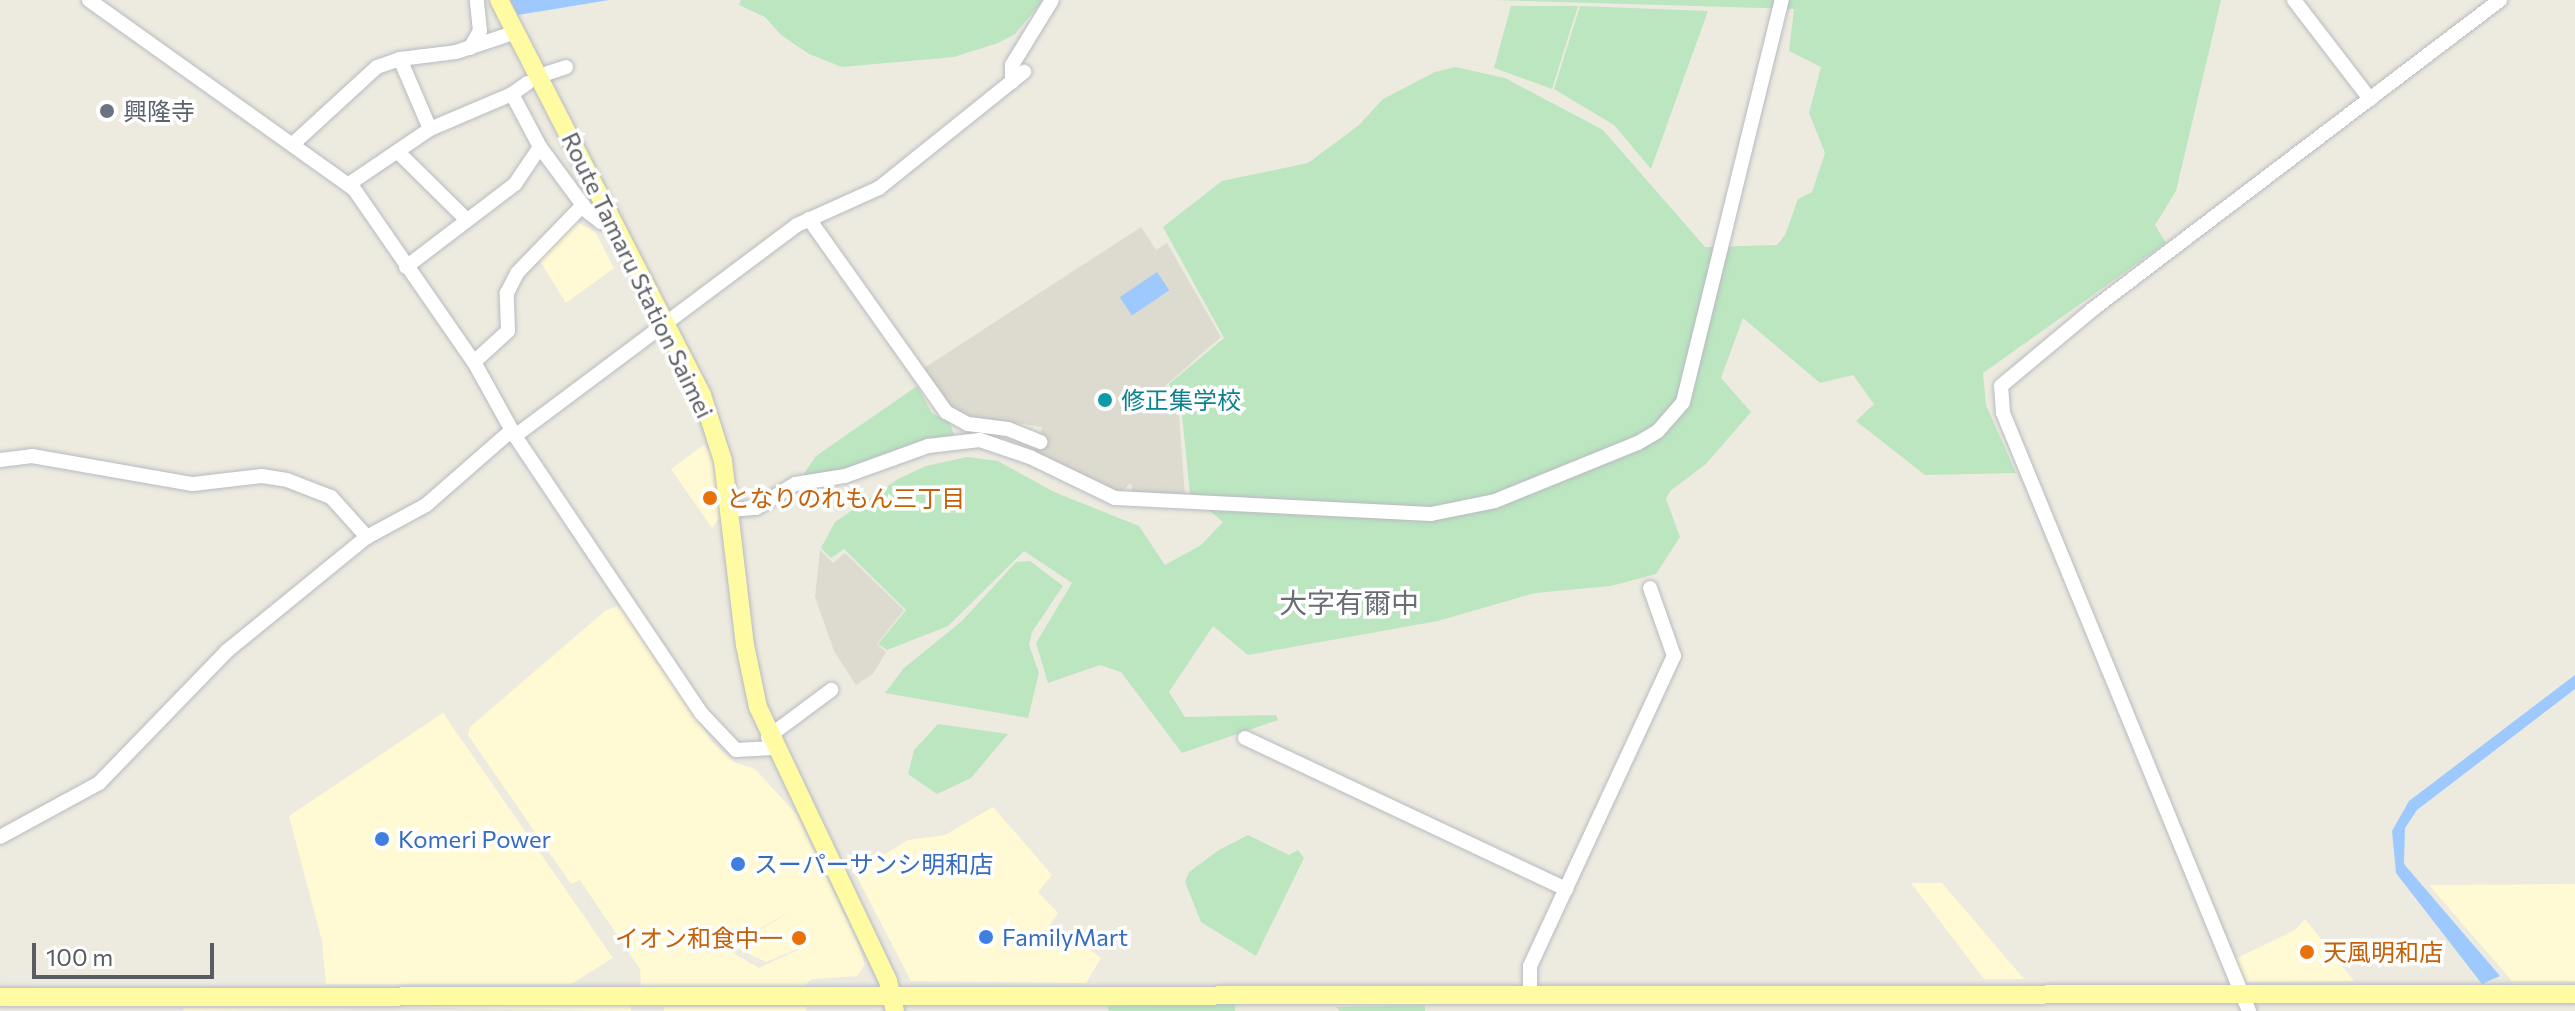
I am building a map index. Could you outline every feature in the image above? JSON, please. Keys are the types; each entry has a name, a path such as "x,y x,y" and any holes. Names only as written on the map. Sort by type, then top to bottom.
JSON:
{"main road":[{"name":"Route Tamaru Station Saimei","path":"499,0 666,321 713,423 731,510 748,665 771,742 894,1004"},
{"path":"0,997 175,1005 894,1004 1530,994 1708,1004 2242,993 2575,994"}],"street":[{"path":"89,0 210,91 294,143 349,184 474,362 514,433 706,720 736,750 771,742 831,690"},
{"path":"470,48 480,31 477,0"},
{"path":"1012,82 1012,65 1052,0"},
{"path":"731,510 756,508 795,484 845,476 928,446 980,440 1030,457 1115,498 1431,514 1495,501 1638,443 1658,431 1683,402 1782,0"},
{"path":"2294,0 2370,99"},
{"path":"2249,1011 2003,413 2000,391 2026,361 2500,0"},
{"path":"294,143 377,67 400,59 470,48 516,32"},
{"path":"400,59 430,129"},
{"path":"548,73 566,67"},
{"path":"0,837 99,783 227,651 367,537 404,521 514,433 809,219 879,188 1024,72"},
{"path":"349,184 399,153 430,129 512,94 528,83"},
{"path":"512,94 540,147 583,205 595,219 616,225"},
{"path":"406,267 465,218 515,184 540,147"},
{"path":"399,153 465,218"},
{"path":"474,362 508,331 507,293 517,273 583,205"},
{"path":"809,219 946,412 968,424 1008,429 1041,442"},
{"path":"0,460 32,456 193,484 262,476 287,480 331,497 367,537"},
{"path":"1530,994 1530,966 1674,656 1650,588"},
{"path":"1245,738 1566,889"}],"shaded area":[{"path":"572,219 595,232 614,268 566,303 534,251"},
{"path":"1141,227 1156,250 1167,243 1221,337 1164,387 1179,414 1185,497 1133,494 1131,483 1120,493 1088,483 1036,454 1042,427 955,414 924,368"},
{"path":"704,445 712,455 725,511 712,528 671,469"},
{"path":"820,550 833,563 845,553 904,610 877,644 886,652 873,674 856,685 834,651 815,597"},
{"path":"623,604 712,742 734,762 755,769 797,815 858,944 865,964 857,976 812,979 804,986 641,986 640,969 580,880 571,884 468,735 470,727 605,611","holes":["795,909 733,946 766,962 819,940 759,968 724,948"]},
{"path":"443,713 613,958 571,984 326,984 322,941 289,816"},
{"path":"993,807 1052,875 1038,892 1058,913 1048,927 1059,937 1068,933 1101,958 1086,983 911,981 855,873 908,840 945,835"},
{"path":"1911,883 1942,883 2024,979 1984,979"},
{"path":"2575,884 2575,981 2512,981 2429,885"},
{"path":"2305,919 2354,981 2245,982 2235,959 2295,930"},
{"path":"631,1003 631,1011 398,1007"},
{"path":"664,1007 806,1007 806,1011 664,1011"},
{"path":"185,1008 385,1009 183,1011"}],"green space":[{"path":"741,0 1043,0 1015,34 998,43 954,57 842,67 809,54 781,35 765,17 739,5"},
{"path":"1494,0 2221,0 2176,191 2155,225 2166,243 1983,373 1986,405 2016,473 1925,475 1856,421 1874,404 1853,375 1820,383 1743,318 1721,378 1751,412 1706,464 1670,491 1666,499 1680,537 1656,574 1611,586 1535,593 1438,621 1248,655 1213,626 1169,692 1185,717 1276,715 1278,720 1182,753 1121,672 1100,665 1048,683 1036,643 1072,583 1024,551 948,626 887,650 878,644 906,610 844,549 831,558 821,548 835,522 898,479 926,466 967,457 998,461 1054,492 1139,526 1165,565 1201,545 1223,522 1190,494 1182,415 1169,384 1224,338 1163,227 1222,181 1308,163 1359,125 1383,99 1435,72 1455,67 1505,78 1603,130 1705,247 1777,245 1785,235 1798,199 1812,192 1825,153 1809,113 1821,67 1789,51 1794,9"},
{"path":"1511,6 1578,6 1552,89 1494,68"},
{"path":"1580,6 1708,11 1651,169 1614,125 1554,89"},
{"path":"917,386 932,413 950,423 954,435 920,441 845,471 803,475 816,456"},
{"path":"1030,561 1063,586 1032,632 1029,645 1039,673 1028,718 885,693 904,668 962,621 1016,562"},
{"path":"938,724 1008,734 971,778 937,794 908,774 914,750"},
{"path":"1248,835 1289,855 1298,850 1304,858 1256,956 1201,922 1185,882 1189,872 1219,850"},
{"path":"1235,1004 1235,1011 1109,1011 1107,1006"},
{"path":"1425,1005 1425,1011 1340,1011 1336,1007"}],"water":[{"path":"510,0 609,0 518,15"},
{"path":"1157,272 1169,290 1132,315 1120,297"},
{"path":"2575,675 2575,689 2417,810 2405,828 2404,864 2500,976 2482,984 2396,873 2392,831 2409,801"}],"place":[{"name":"興隆寺","path":"107,111"},
{"name":"修正集学校","path":"1105,400"},
{"name":"となりのれもん三丁目","path":"710,498"},
{"name":"Komeri Power","path":"382,839"},
{"name":"スーパーサンシ明和店","path":"738,864"},
{"name":"FamilyMart","path":"986,937"},
{"name":"イオン和食中一","path":"799,938"},
{"name":"天風明和店","path":"2307,952"}],"district":[{"name":"大字有爾中","path":"1349,602"}]}
